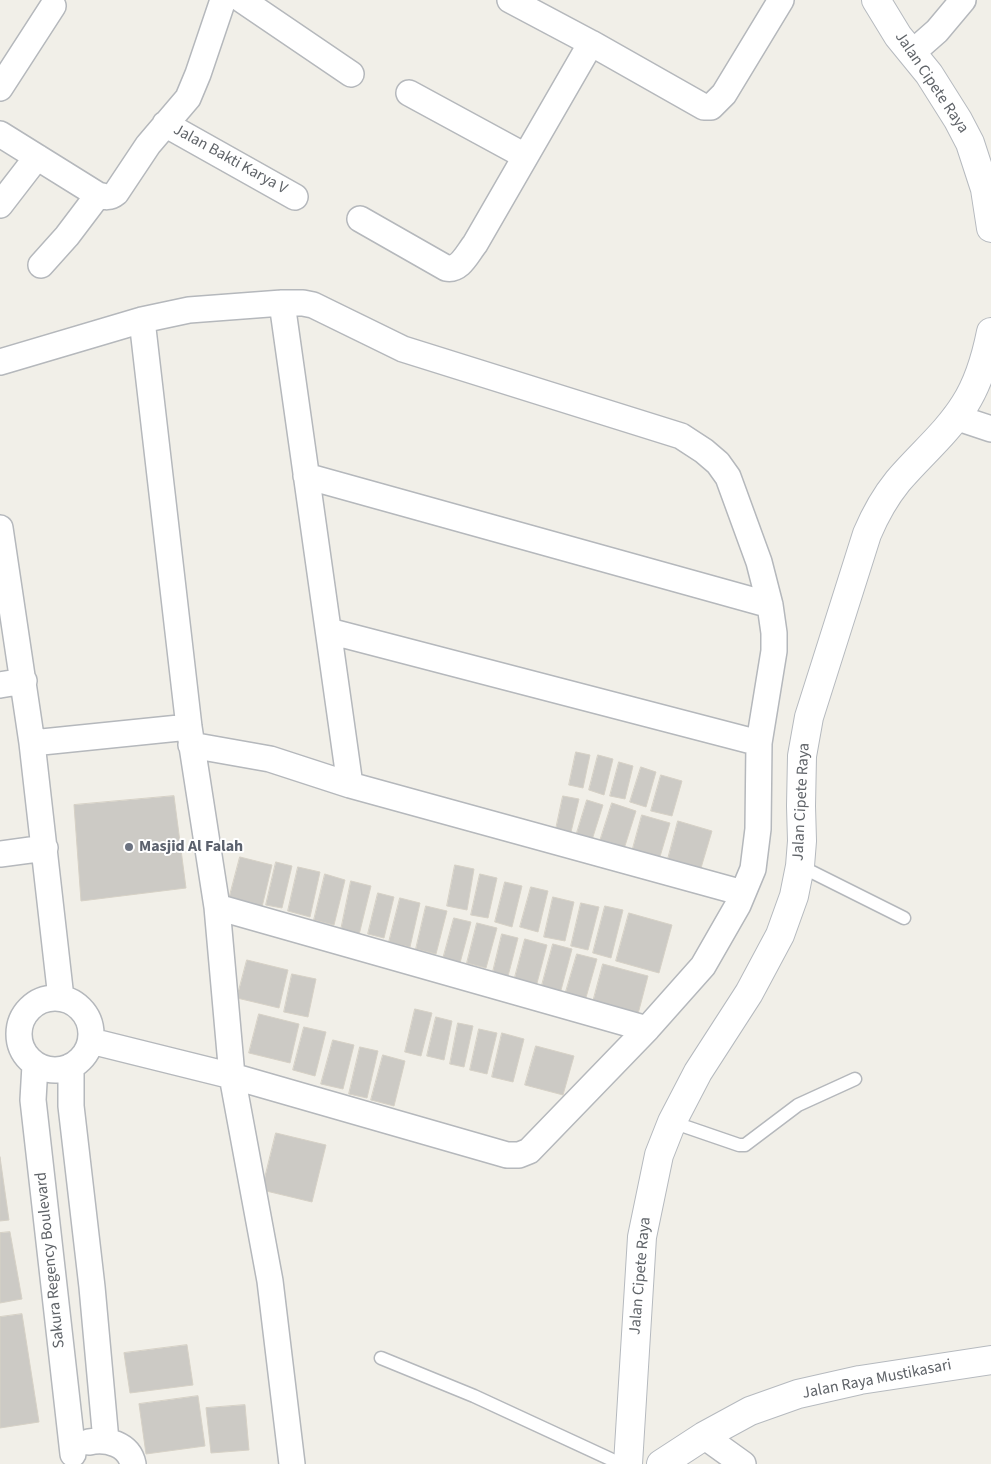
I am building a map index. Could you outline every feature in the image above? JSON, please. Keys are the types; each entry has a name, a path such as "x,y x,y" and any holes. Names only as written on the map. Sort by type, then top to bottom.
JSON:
{"main road":[{"name":"Jalan Cipete Raya","path":"876,0 898,36 928,74 958,120 970,143 985,189 991,228"},
{"name":"Jalan Cipete Raya","path":"628,1464 642,1237 659,1155 672,1122 698,1072 749,993 780,936 794,896 800,866 802,841 802,756 809,717 867,534 876,512 897,482 946,430 965,404 982,367 991,332"},
{"name":"Jalan Raya Mustikasari","path":"661,1464 704,1436 750,1411 798,1394 860,1380 991,1360"}],"street":[{"path":"0,134 98,195 108,197 116,194 148,145 188,98 223,0"},
{"path":"242,0 351,74"},
{"path":"510,0 704,107 711,107 724,94 781,0"},
{"path":"912,53 937,31 963,0"},
{"path":"0,88 53,6"},
{"path":"360,219 446,268 455,268 461,263 474,244 591,43"},
{"path":"410,93 525,156"},
{"name":"Jalan Bakti Karya V","path":"165,124 295,197"},
{"path":"0,205 37,157"},
{"path":"41,266 80,220 98,195"},
{"path":"282,303 350,785"},
{"path":"0,362 142,320 189,310 282,303 313,305 403,349 681,436 704,451 718,463 728,477 759,562 770,605 774,633 774,651 759,743 758,829 753,869 738,906 703,966 647,1029 529,1151 519,1155 507,1155 232,1076 91,1041"},
{"path":"142,320 190,736 217,907 232,1076 270,1280 292,1464"},
{"path":"955,417 991,430"},
{"path":"306,476 770,605"},
{"path":"0,529 12,683 32,743 61,998"},
{"path":"329,631 759,743"},
{"path":"32,743 190,736 350,785 743,894"},
{"path":"0,854 44,848"},
{"path":"217,907 647,1029"},
{"path":"61,998 74,1004 85,1014 91,1027 91,1041 86,1054 76,1064 63,1070 48,1070 35,1065 25,1055 19,1042 19,1028 11,1021 24,1014 34,1004 47,999 61,998"},
{"name":"Sakura Regency Boulevard","path":"35,1065 33,1100 70,1459"},
{"path":"71,1066 71,1106 92,1287 106,1441"},
{"path":"704,1436 743,1464"},
{"path":"70,1459 75,1450 86,1442 99,1439 112,1442 124,1449 133,1464"}],"lane":[{"path":"800,866 904,918"},
{"path":"672,1122 739,1145 745,1144 751,1142 798,1105 855,1079"},
{"path":"381,1358 474,1396 621,1464"}],"building":[{"path":"576,752 590,755 583,788 569,785"},
{"path":"598,755 613,759 604,795 589,790"},
{"path":"619,762 633,766 625,799 610,796"},
{"path":"641,767 656,772 646,807 630,802"},
{"path":"661,775 682,781 672,816 651,811"},
{"name":"Masjid Al Falah","path":"174,796 186,888 81,901 74,805"},
{"path":"563,796 579,799 571,832 556,829"},
{"path":"587,800 603,805 592,840 576,836"},
{"path":"612,803 636,811 624,849 600,841"},
{"path":"642,815 670,823 659,860 632,852"},
{"path":"678,821 712,831 701,868 668,859"},
{"path":"240,857 272,865 262,907 229,899"},
{"path":"276,862 292,866 282,908 266,905"},
{"path":"455,865 474,869 467,910 447,906"},
{"path":"298,867 320,872 310,917 288,911"},
{"path":"325,874 345,880 334,925 314,920"},
{"path":"480,874 497,878 488,918 471,915"},
{"path":"351,881 371,886 359,935 341,930"},
{"path":"505,882 522,886 512,927 495,922"},
{"path":"531,887 548,891 538,932 520,927"},
{"path":"378,893 394,897 384,938 368,934"},
{"path":"553,897 574,902 565,941 544,937"},
{"path":"400,898 420,903 410,947 389,942"},
{"path":"581,903 599,907 588,950 571,946"},
{"path":"426,906 447,911 436,954 416,949"},
{"path":"605,906 623,910 611,958 593,953"},
{"path":"629,913 672,925 659,973 616,961"},
{"path":"454,918 471,922 460,963 443,959"},
{"path":"477,923 497,928 486,968 467,963"},
{"path":"502,934 518,938 507,980 492,976"},
{"path":"525,939 547,945 536,987 514,981"},
{"path":"553,944 572,949 560,994 541,989"},
{"path":"577,954 597,959 585,1001 565,995"},
{"path":"247,960 288,970 279,1008 237,998"},
{"path":"603,964 648,976 638,1014 593,1002"},
{"path":"292,974 316,979 308,1017 284,1012"},
{"path":"415,1009 432,1013 421,1056 405,1052"},
{"path":"259,1014 299,1024 290,1063 249,1053"},
{"path":"436,1017 452,1021 444,1060 427,1056"},
{"path":"458,1023 473,1026 464,1067 450,1064"},
{"path":"304,1027 326,1032 315,1076 293,1070"},
{"path":"479,1029 497,1033 487,1074 470,1070"},
{"path":"502,1033 524,1039 513,1082 492,1077"},
{"path":"333,1040 354,1045 343,1089 321,1084"},
{"path":"536,1046 574,1056 563,1095 525,1085"},
{"path":"360,1047 378,1051 367,1098 349,1094"},
{"path":"383,1055 405,1061 394,1106 371,1100"},
{"path":"276,1133 326,1145 312,1202 262,1190"},
{"path":"0,1157 9,1220 0,1221"},
{"path":"10,1232 22,1299 0,1303 0,1233"},
{"path":"22,1314 39,1422 0,1428 0,1317"},
{"path":"187,1345 193,1385 130,1393 124,1353"},
{"path":"198,1396 205,1446 146,1454 139,1404"},
{"path":"245,1405 249,1450 211,1453 206,1408"}],"place":[{"name":"Masjid Al Falah","path":"129,847"}]}
